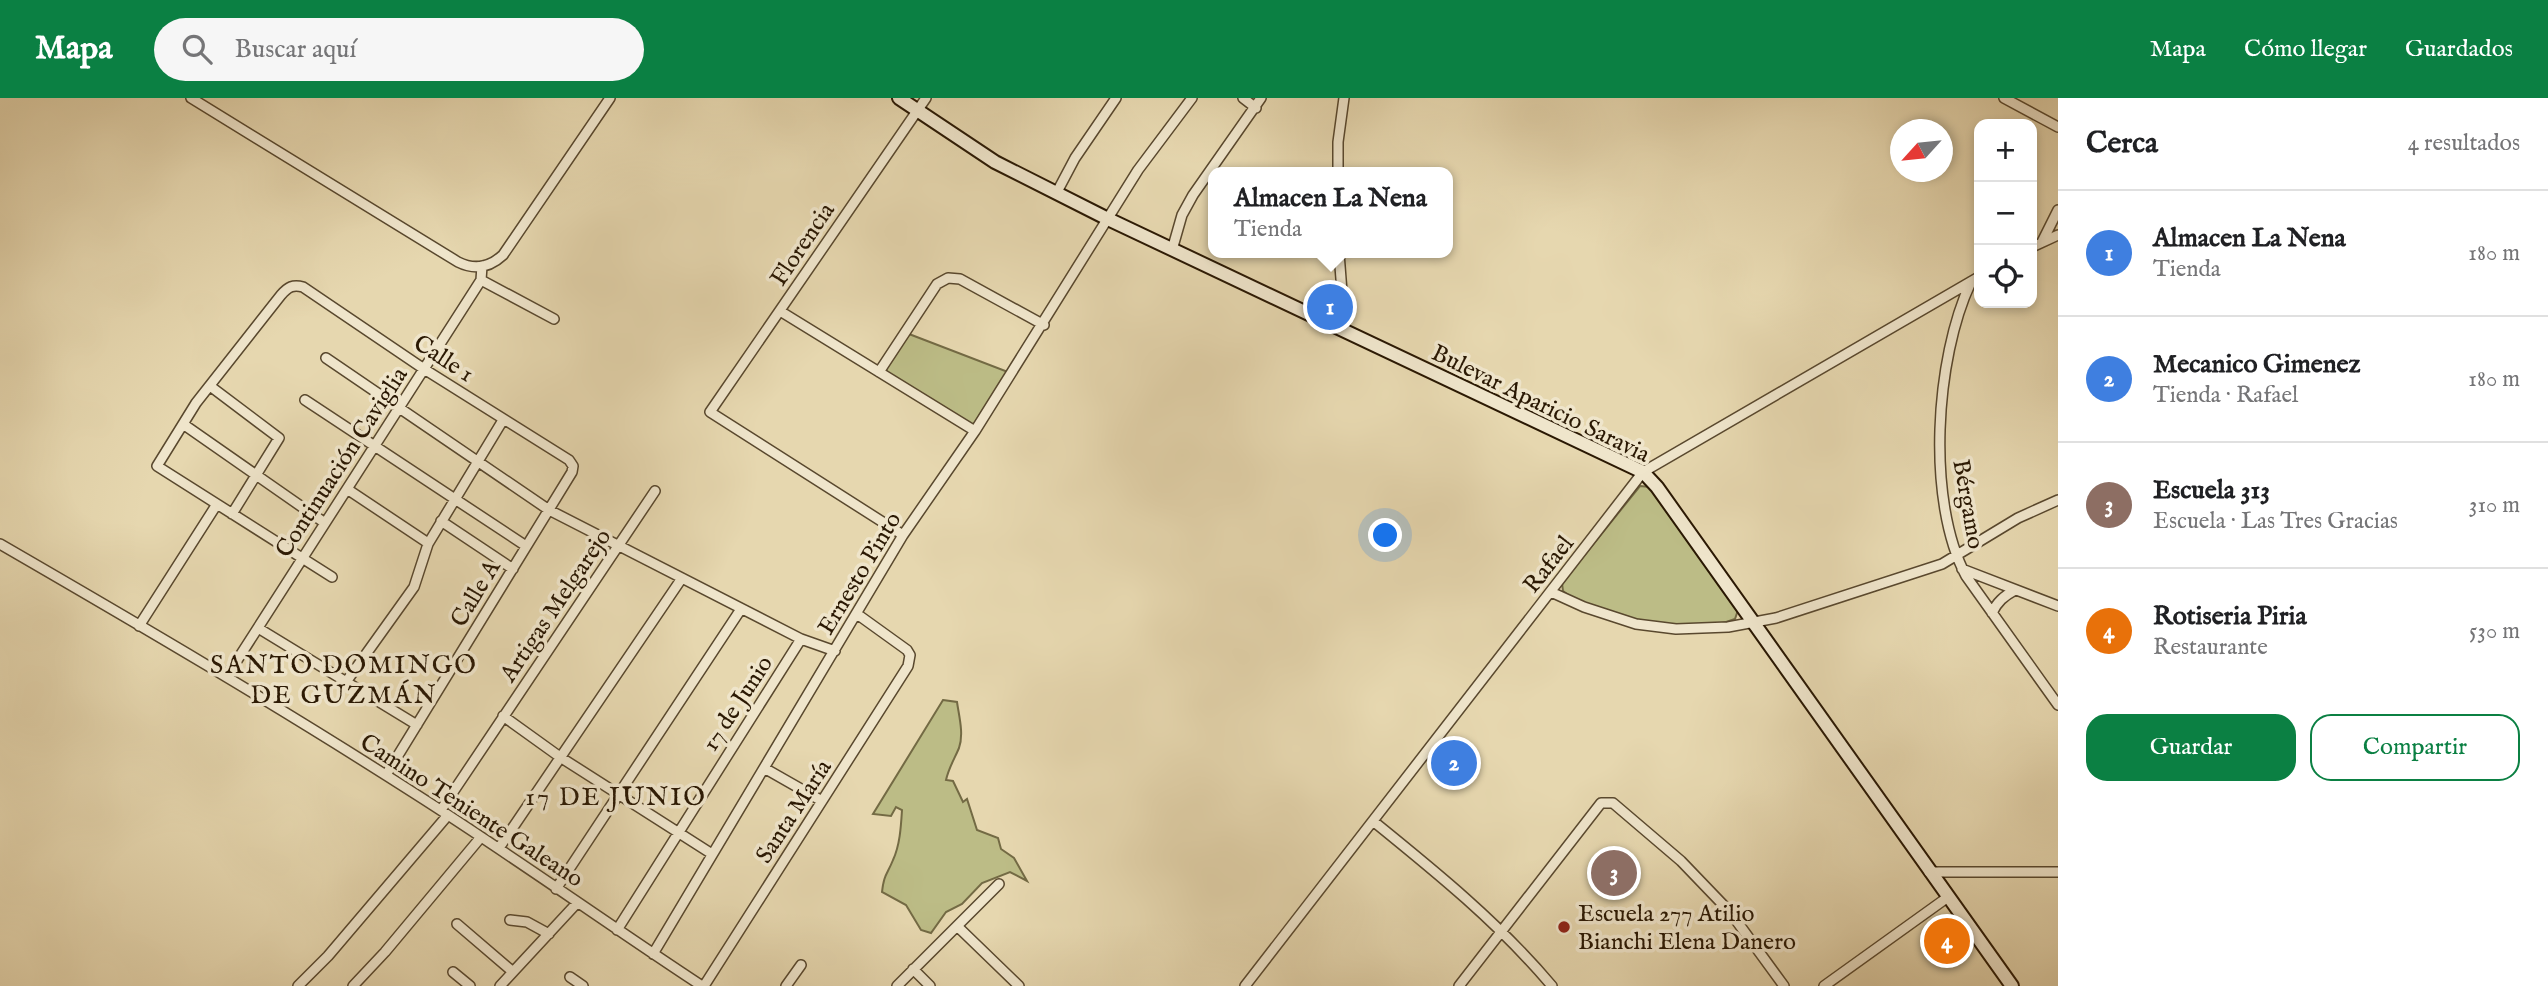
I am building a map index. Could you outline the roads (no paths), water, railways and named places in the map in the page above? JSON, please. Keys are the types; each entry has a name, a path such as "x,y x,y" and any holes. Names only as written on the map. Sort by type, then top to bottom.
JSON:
{"street":[{"path":"191,98 470,267 494,262 503,255 610,98"},
{"name":"Bulevar Aparicio Saravia","path":"899,98 995,162 1108,219 1643,472 1657,487 2011,986"},
{"name":"Florencia","path":"903,535 710,412 926,98"},
{"path":"1057,192 1075,158 1116,98"},
{"name":"Ernesto Pinto","path":"653,954 903,535 1044,325 1138,170 1192,98"},
{"path":"1243,98 1256,108"},
{"path":"1213,167 1261,98"},
{"path":"1338,167 1338,142 1344,98"},
{"path":"2004,98 2058,127"},
{"path":"1172,250 1182,215 1208,174"},
{"path":"2042,242 2058,210"},
{"path":"2036,245 2058,235"},
{"path":"1339,258 1344,318 1342,330"},
{"name":"Continuación Caviglia","path":"227,677 481,280 482,266"},
{"path":"879,372 937,285 948,278 960,279 1044,325"},
{"path":"481,280 554,319"},
{"name":"Rafael","path":"1245,986 1643,472 1974,281"},
{"name":"Bérgamo","path":"1974,282 1961,306 1947,357 1941,416 1944,502 1956,557 1962,569 2058,705"},
{"name":"Calle 1","path":"209,386 281,295 292,286 303,287 424,369 569,460 573,466"},
{"path":"780,311 975,431"},
{"path":"326,358 549,510 801,639 835,651"},
{"path":"232,513 279,438 209,386 157,466 332,577"},
{"path":"305,400 526,546"},
{"path":"346,682 414,587 428,543 503,420"},
{"path":"183,424 325,523"},
{"name":"Calle A","path":"386,775 572,472 573,466"},
{"path":"347,489 428,543"},
{"name":"Artigas Melgarejo","path":"298,986 328,956 444,813 503,716 655,491"},
{"path":"1551,592 1619,620 1655,627 1716,629 1753,623 1776,618 1956,557 2018,518 2058,500"},
{"path":"139,626 217,504"},
{"path":"441,521 513,569"},
{"name":"Camino Teniente Galeano","path":"0,544 227,677 386,775 499,848 698,985"},
{"path":"1962,569 2058,606"},
{"path":"499,848 682,578"},
{"path":"1992,613 2004,596 2015,590"},
{"path":"556,889 741,609"},
{"name":"Santa María","path":"698,985 822,802 908,666 910,655 903,647 857,614"},
{"path":"258,628 417,725"},
{"name":"17 de Junio","path":"617,930 801,639"},
{"path":"503,716 560,757 712,854"},
{"path":"764,768 822,802"},
{"path":"1459,986 1601,803 1613,803 1681,861 1730,912 1784,986"},
{"path":"1373,821 1502,931 1552,986"},
{"path":"353,986 385,952 481,837"},
{"path":"1929,872 2058,872"},
{"path":"897,986 999,884"},
{"path":"1824,986 1948,897"},
{"path":"500,986 577,903"},
{"path":"510,920 527,922 549,934"},
{"path":"457,924 513,972"},
{"path":"957,926 1019,986"},
{"path":"786,986 801,965"},
{"path":"913,969 930,986"},
{"path":"453,972 470,986"},
{"path":"570,976 583,986"}],"place":[{"name":"Almacen La Nena","path":"1330,307"},
{"name":"Mecanico Gimenez","path":"1454,763"},
{"name":"Escuela 313","path":"1614,873"},
{"name":"Escuela 277 Atilio Bianchi Elena Danero","path":"1564,927"},
{"name":"Rotiseria Piria","path":"1947,941"}],"district":[{"name":"SANTO DOMINGO DE GUZMÁN","path":"344,679"},
{"name":"17 DE JUNIO","path":"616,796"}]}
